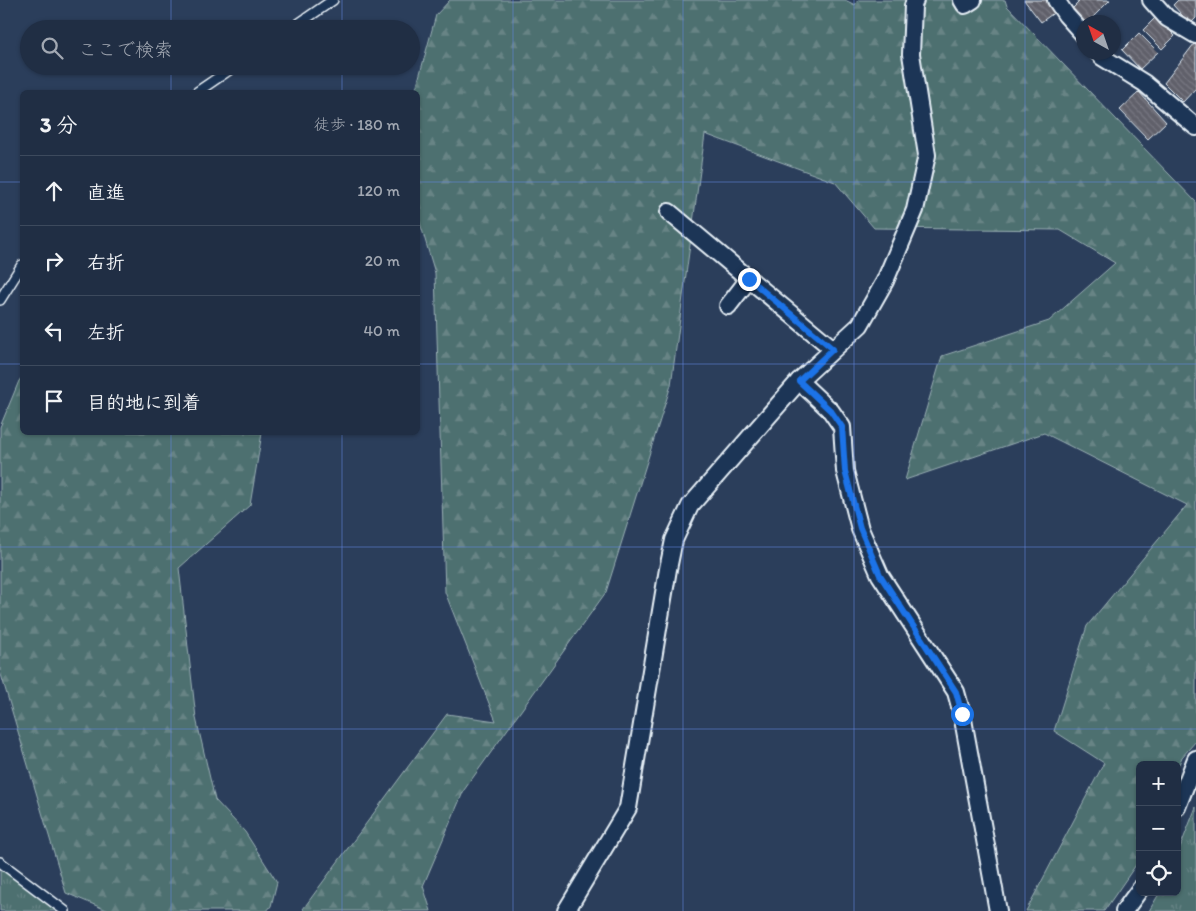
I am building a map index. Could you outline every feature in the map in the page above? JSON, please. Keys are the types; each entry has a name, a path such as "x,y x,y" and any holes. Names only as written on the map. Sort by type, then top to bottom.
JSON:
{"street":[{"path":"566,911 628,808 668,569 674,540 690,506 799,381 860,325 885,281 915,210 927,155 911,54 913,6 915,0"},
{"path":"962,0 965,6 972,0"},
{"path":"1056,0 1076,26"},
{"path":"1151,0 1167,18 1196,35"},
{"path":"1107,60 1144,83 1196,127"},
{"path":"669,212 833,349"},
{"path":"728,306 749,279"},
{"path":"799,381 831,411 842,427 845,471 860,528 880,575 956,692 962,714 998,911"},
{"path":"1177,806 1196,759"},
{"path":"1124,911 1136,894"}],"lane":[{"path":"304,20 333,0"},
{"path":"200,90 222,75"},
{"path":"0,300 20,268"},
{"path":"0,862 65,911"}],"green space":[{"path":"450,0 845,0 855,5 858,0 1005,0 1007,6 1196,202 1196,741 1180,761 1136,761 1136,865 1104,911 1026,911 1104,763 1054,731 1087,626 1187,505 1044,433 905,480 942,356 1049,321 1115,263 1060,230 874,228 835,182 705,134 671,385 606,592 464,790 423,886 431,911 305,911 303,909 447,714 496,721 445,592 435,273 420,223 420,90 416,90 436,15"},
{"path":"20,380 20,435 262,435 250,505 179,568 196,718 215,800 245,832 277,882 271,906 267,911 109,911 66,893 0,671 0,427"},
{"path":"1196,807 1196,911 1149,911 1158,896 1181,896 1181,845"},
{"path":"0,862 60,911 0,911"}],"building":[{"path":"1024,0 1046,0 1055,12 1041,22"},
{"path":"1076,0 1110,0 1095,15 1076,15 1071,10 1079,2"},
{"path":"1178,0 1196,0 1196,18 1190,24 1173,5"},
{"path":"1156,17 1175,36 1162,49 1143,30"},
{"path":"1139,33 1158,52 1140,69 1122,50"},
{"path":"1194,44 1196,45 1196,88 1183,102 1164,83"},
{"path":"1139,92 1166,122 1148,139 1120,110"}],"route":[{"path":"749,279 833,349 799,381 831,411 842,427 845,471 860,528 880,575 956,692 962,714"}]}
